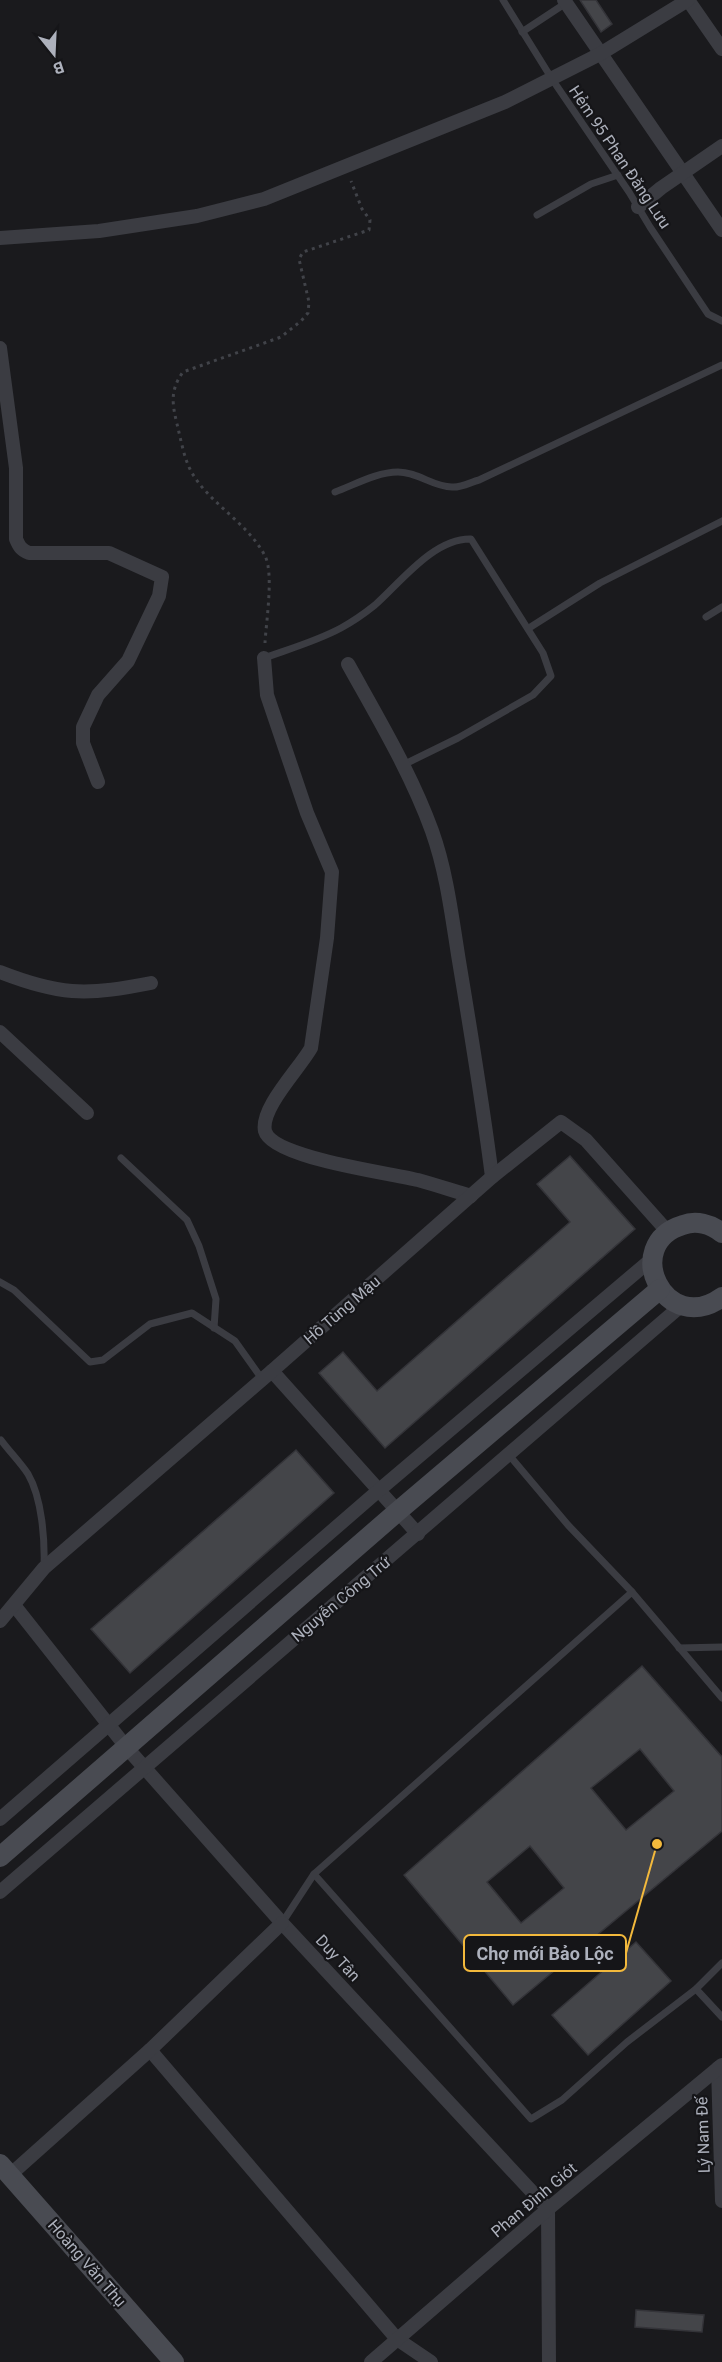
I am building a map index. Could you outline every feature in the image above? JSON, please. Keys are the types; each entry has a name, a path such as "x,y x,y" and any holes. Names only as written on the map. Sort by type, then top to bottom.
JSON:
{"street":[{"path":"0,238 99,231 197,216 264,199 346,168 505,102 600,54 688,0 722,49"},
{"path":"565,2 722,230"},
{"path":"639,207 661,188 722,146"},
{"path":"0,348 16,468 16,539 19,546 29,553 109,553 162,577 159,596 128,661 98,695 83,727 83,743 98,782"},
{"path":"264,658 267,695 307,813 332,872 327,938 311,1048 304,1061 278,1094 266,1118 265,1130 270,1140 294,1152 419,1180 471,1196"},
{"path":"348,664 402,766 433,833 443,872 492,1177"},
{"path":"0,972 30,983 72,991 112,990 151,983"},
{"path":"0,1032 87,1113"},
{"name":"Hồ Tùng Mậu","path":"0,1621 44,1568 492,1177 561,1122 586,1140 668,1232"},
{"path":"722,1233 707,1224 687,1223 668,1232 661,1239 653,1258 654,1278 660,1289 673,1301 682,1305 703,1306 722,1298"},
{"path":"0,1820 378,1491 653,1258"},
{"name":"Nguyễn Công Trứ","path":"0,1857 397,1512 660,1289"},
{"name":"Nguyễn Công Trứ","path":"0,1892 682,1305"},
{"path":"267,1375 418,1534"},
{"name":"Duy Tân","path":"14,1605 144,1767 282,1923 548,2209"},
{"path":"5,2169 150,2050 282,1923"},
{"path":"150,2050 396,2339 431,2362"},
{"name":"Phan Đình Giót","path":"371,2362 548,2209 720,2067"},
{"name":"Lý Nam Đế","path":"720,2067 722,2201"},
{"name":"Hoàng Văn Thụ","path":"5,2169 174,2362"},
{"path":"548,2209 549,2362"}],"lane":[{"name":"Hẻm 95 Phan Đăng Lưu","path":"503,0 552,79 708,314 722,321"},
{"path":"522,32 565,2"},
{"path":"537,215 591,184 618,176"},
{"path":"335,492 397,472 413,474 440,485 455,488 584,431 722,365"},
{"path":"528,628 600,583 722,521"},
{"path":"264,658 340,628 374,606 404,576 438,549 459,539 471,539 543,653 551,676 533,695 458,738 402,766"},
{"path":"706,617 722,607"},
{"path":"121,1158 187,1220 200,1246 216,1299 214,1328"},
{"path":"0,1282 14,1290 90,1362 103,1360 150,1324 192,1313 235,1341 267,1375"},
{"path":"1,1440 28,1475 39,1506 45,1549 44,1568"},
{"path":"508,1455 568,1525 632,1592 722,1698"},
{"path":"282,1923 314,1874 632,1592"},
{"path":"679,1648 722,1647"},
{"path":"314,1874 531,2119 562,2100 627,2042 696,1989 722,1964"},
{"path":"696,1989 722,2017"}],"path":[{"path":"264,658 269,589 266,558 251,535 207,491 192,472 174,412 174,385 183,372 281,337 302,321 308,313 309,302 298,259 303,252 369,230 370,220 358,199 346,168"}],"building":[{"path":"580,0 596,0 612,24 601,32"},
{"path":"570,1156 635,1229 385,1448 319,1373 343,1352 377,1391 570,1222 537,1184"},
{"path":"296,1450 334,1493 130,1673 91,1629"},
{"path":"642,1666 722,1757 722,1831 513,2005 404,1875","holes":["640,1749 674,1791 626,1830 591,1788","530,1846 564,1888 521,1923 487,1882"]},
{"path":"636,1942 671,1981 588,2055 552,2015"},
{"path":"636,2310 704,2315 702,2332 635,2327"}],"place":[{"name":"Chợ mới Bảo Lộc","path":"657,1844"}]}
